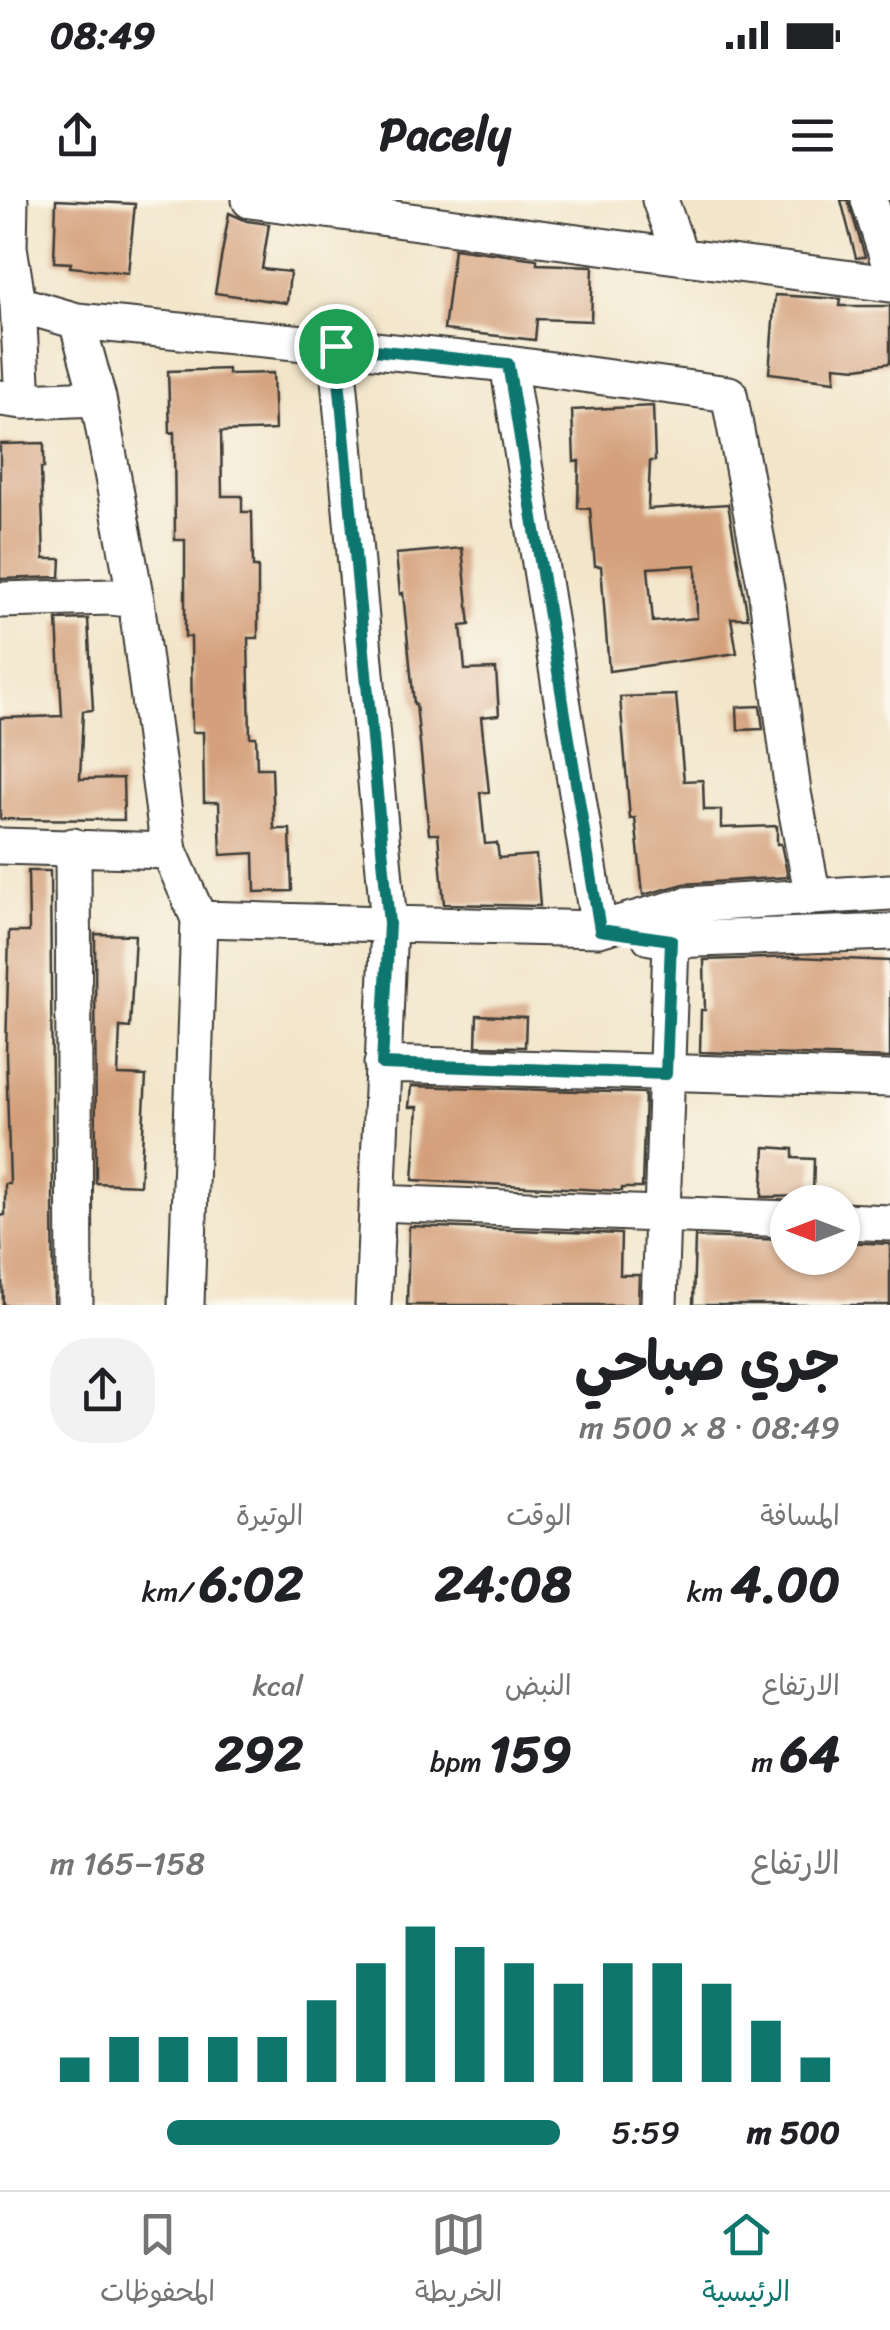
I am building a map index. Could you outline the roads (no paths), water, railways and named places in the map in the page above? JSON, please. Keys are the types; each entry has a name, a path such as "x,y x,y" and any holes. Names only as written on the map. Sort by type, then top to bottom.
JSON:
{"street":[{"path":"10,200 9,247 18,304 11,400 98,398"},
{"path":"250,200 464,214 680,256 890,284"},
{"path":"660,200 680,256"},
{"path":"869,200 890,265"},
{"path":"18,304 77,321 508,364 729,394 766,589 793,792 813,896"},
{"path":"77,321 98,398 136,600 168,851 199,919 186,1305"},
{"path":"336,346 389,924 373,1305"},
{"path":"508,364 600,930"},
{"path":"0,600 136,600"},
{"path":"0,846 168,851"},
{"path":"73,846 75,1305"},
{"path":"600,930 686,905 890,892"},
{"path":"199,919 600,930 671,940 890,932"},
{"path":"658,1305 671,940"},
{"path":"382,1064 890,1079"},
{"path":"378,1203 770,1218"},
{"path":"860,1222 890,1223"}]}
